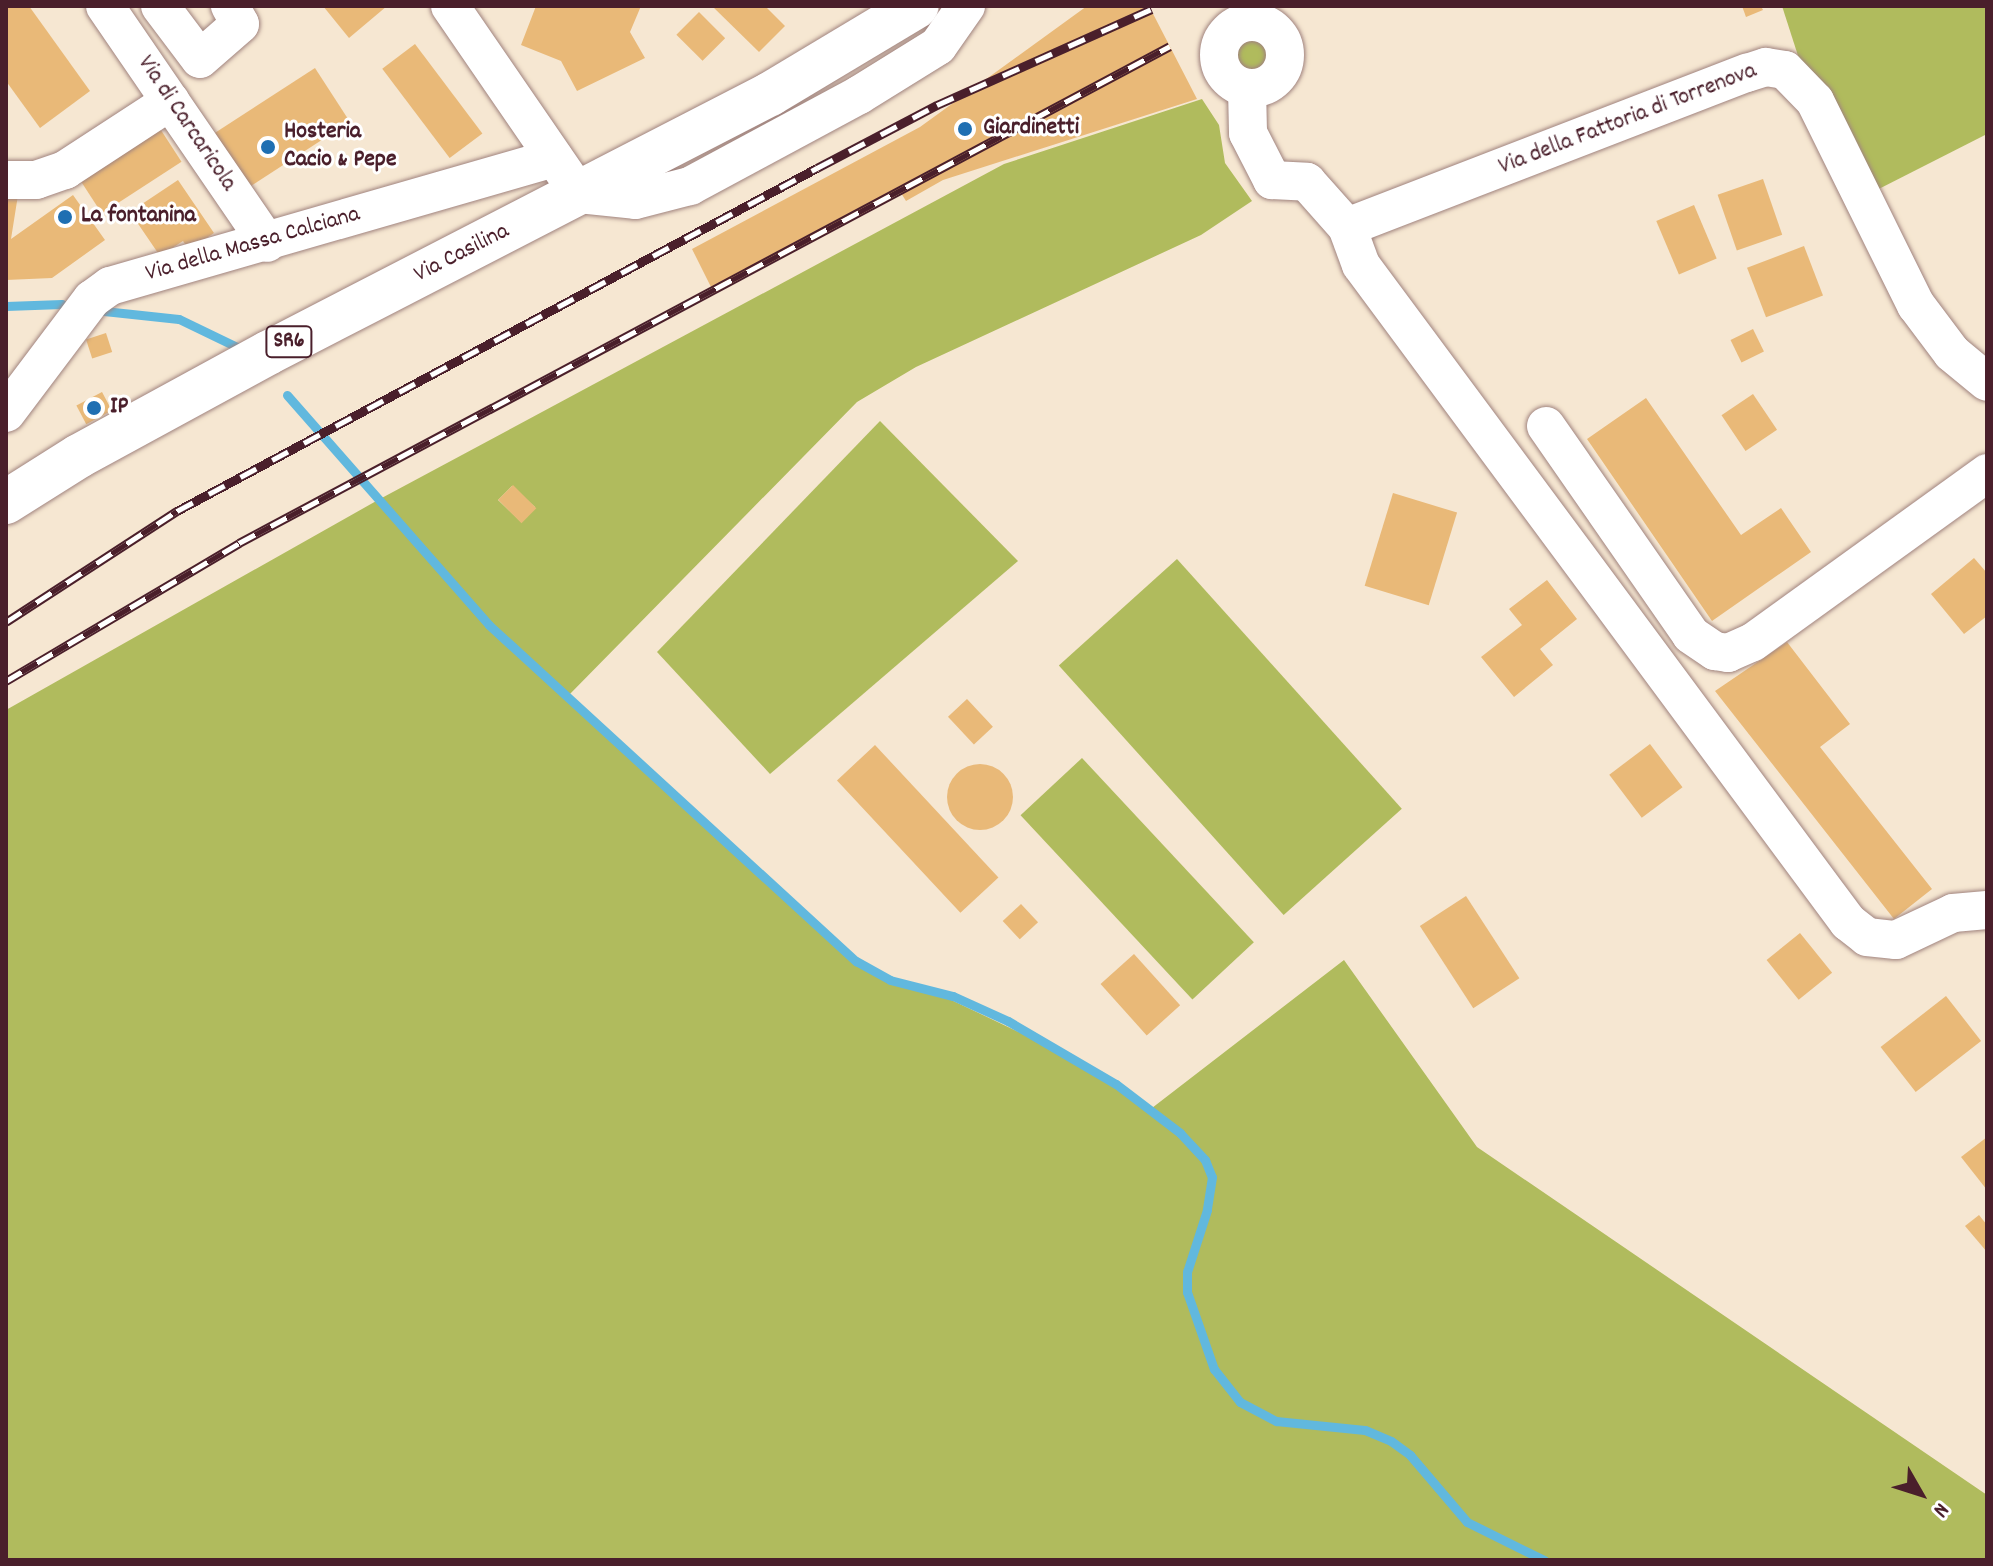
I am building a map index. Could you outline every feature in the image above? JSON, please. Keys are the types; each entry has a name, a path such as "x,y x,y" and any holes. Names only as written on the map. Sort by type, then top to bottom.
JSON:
{"main road":[{"name":"Via Casilina","path":"6,502 241,367 770,94 917,6"}],"street":[{"name":"Via di Carcaricola","path":"105,6 267,243"},
{"path":"160,6 200,59 240,24 230,6"},
{"path":"450,6 579,194 644,200 690,186 938,46 966,6"},
{"path":"1222,20 1257,22 1282,39 1286,54 1281,72 1269,85 1247,88 1230,80 1220,63 1222,20"},
{"name":"Via della Fattoria di Torrenova","path":"1347,227 1747,73 1779,68 1799,79 1815,101 1916,305 1952,353 1987,382"},
{"path":"1247,88 1248,133 1272,180 1307,182 1347,227 1361,265 1848,922 1867,937 1896,940 1953,913 1987,910"},
{"path":"6,180 36,180 65,170 171,101"},
{"name":"Via della Massa Calciana","path":"6,413 101,292 554,158"},
{"path":"1546,426 1691,635 1715,651 1728,653 1753,642 1987,473"}],"green space":[{"path":"1782,6 1987,6 1987,134 1863,197 1810,93"},
{"path":"1252,39 1264,44 1269,56 1264,68 1252,73 1240,68 1235,56 1240,44"},
{"path":"1202,99 1219,125 1225,163 1252,201 1201,235 916,367 857,402 567,697 868,969 928,989 1061,1052 1152,1108 1344,960 1477,1147 1987,1495 1987,1560 6,1560 6,710 378,500 1004,164","holes":["512,486 535,507 521,522 498,500"]},
{"path":"880,421 1018,561 770,774 657,652"},
{"path":"1177,559 1402,809 1284,915 1059,665"},
{"path":"1082,758 1254,942 1192,1000 1021,815"}],"building":[{"path":"6,6 29,6 90,91 40,128 6,81"},
{"path":"323,6 387,6 349,38"},
{"path":"536,6 641,6 630,32 645,58 577,91 561,61 521,45"},
{"path":"712,6 765,6 785,26 759,52"},
{"name":"Giardinetti","path":"1087,6 1149,6 1197,99 943,180 906,201 901,193 714,293 692,249 920,127"},
{"path":"1742,6 1761,6 1763,10 1746,17"},
{"path":"699,12 725,38 703,61 676,35"},
{"path":"415,44 482,133 450,158 382,69"},
{"path":"315,68 350,122 249,187 214,133"},
{"path":"157,124 182,162 102,213 77,176"},
{"path":"1763,179 1782,235 1737,250 1718,195"},
{"path":"178,180 214,233 189,250 183,241 160,256 130,212"},
{"name":"La fontanina","path":"6,193 18,195 11,239 73,195 105,240 52,278 6,280"},
{"path":"1694,205 1717,258 1679,274 1656,221"},
{"path":"1804,246 1823,295 1766,317 1747,268"},
{"path":"1753,329 1764,351 1741,362 1731,340"},
{"path":"106,333 112,352 92,359 86,339"},
{"name":"IP","path":"102,392 112,411 86,424 76,406"},
{"path":"1753,394 1777,430 1746,451 1721,415"},
{"path":"1646,398 1741,535 1781,508 1811,552 1712,621 1587,439"},
{"path":"513,485 536,508 521,523 498,500"},
{"path":"1393,493 1457,513 1429,605 1365,586"},
{"path":"1974,558 1987,573 1987,616 1964,634 1931,594"},
{"path":"1547,580 1577,619 1540,649 1553,665 1514,697 1481,657 1522,625 1509,609"},
{"path":"1787,642 1850,724 1820,747 1932,889 1894,919 1715,691"},
{"path":"967,699 993,727 974,745 948,717"},
{"path":"1650,744 1682,787 1642,818 1609,775"},
{"path":"875,745 998,877 960,913 837,780"},
{"path":"980,764 993,767 1003,774 1010,784 1013,797 1010,810 1003,820 993,827 980,830 967,827 957,820 950,810 947,797 950,784 957,774 967,767"},
{"path":"1466,896 1519,978 1473,1008 1420,926"},
{"path":"1021,904 1038,922 1020,939 1003,921"},
{"path":"1800,933 1832,973 1799,1000 1767,960"},
{"path":"1134,954 1180,1005 1147,1035 1101,984"},
{"path":"1946,996 1981,1041 1916,1092 1881,1047"},
{"path":"1987,1137 1987,1190 1961,1157"},
{"path":"1979,1215 1987,1225 1987,1252 1965,1226"}],"waterway":[{"path":"6,306 62,304"},
{"path":"104,311 179,319 241,349"},
{"path":"287,395 489,625 856,961 890,980 953,996 1008,1021 1116,1084 1180,1133 1205,1160 1212,1177 1207,1210 1187,1272 1187,1292 1214,1369 1240,1402 1276,1421 1365,1430 1391,1441 1410,1455 1467,1522 1544,1560"}],"railway":[{"path":"6,622 177,511 817,168 937,105 1152,9"},
{"path":"6,681 239,543 1170,46"}],"place":[{"name":"Giardinetti","path":"965,129"},
{"name":"Hosteria Cacio & Pepe","path":"268,147"},
{"name":"La fontanina","path":"65,217"},
{"name":"IP","path":"94,408"}]}
